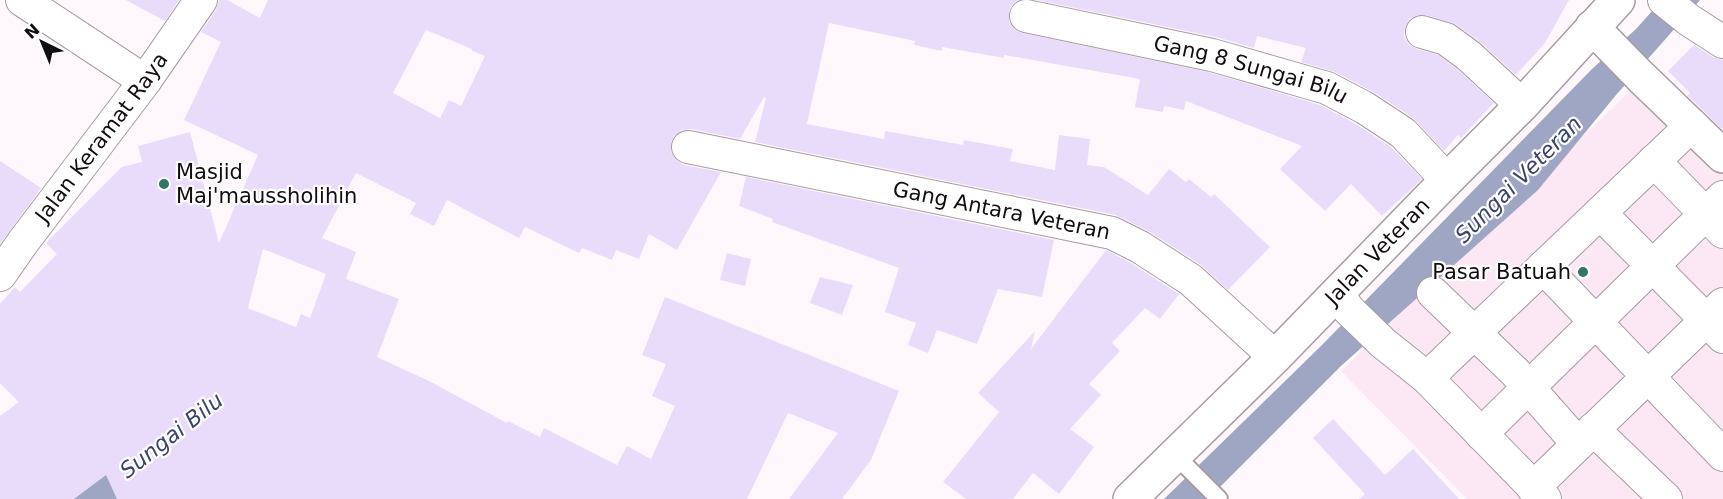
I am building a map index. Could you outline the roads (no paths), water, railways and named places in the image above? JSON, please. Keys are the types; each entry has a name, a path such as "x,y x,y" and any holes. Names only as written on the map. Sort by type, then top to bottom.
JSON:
{"main road":[{"name":"Jalan Veteran","path":"1130,499 1184,464 1275,357 1343,301 1447,180 1522,105 1602,37 1618,0"},
{"path":"1602,37 1723,156"}],"street":[{"path":"22,0 145,81"},
{"name":"Jalan Keramat Raya","path":"0,275 145,81 201,0"},
{"path":"1664,0 1723,42"},
{"name":"Gang 8 Sungai Bilu","path":"1026,16 1212,55 1327,88 1365,108 1403,133 1447,180"},
{"path":"1422,32 1446,39 1469,56 1522,105"},
{"path":"1427,378 1692,125"},
{"name":"Gang Antara Veteran","path":"688,147 1112,233 1140,247 1191,280 1275,357"},
{"path":"1481,434 1652,267 1717,215 1654,162"},
{"path":"1343,301 1383,343 1427,378 1539,493 1586,436 1648,376 1717,320 1652,267 1599,213"},
{"path":"1543,267 1723,455"},
{"path":"1433,293 1515,372 1528,388 1666,499"}],"lane":[{"path":"1184,464 1219,499"}],"water":[{"name":"Sungai Veteran","path":"1662,0 1700,0 1616,95 1538,190 1341,366 1208,499 1164,499 1324,343 1592,69 1636,29"}],"waterway":[{"name":"Sungai Bilu","path":"85,499 167,439"}],"place":[{"name":"Masjid Maj'maussholihin","path":"164,184"},
{"name":"Pasar Batuah","path":"1583,272"}]}
